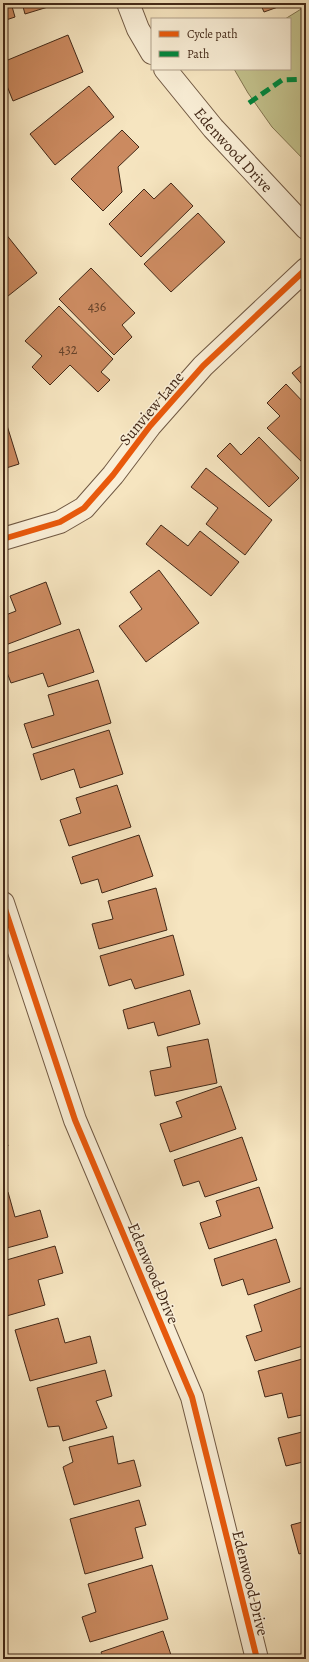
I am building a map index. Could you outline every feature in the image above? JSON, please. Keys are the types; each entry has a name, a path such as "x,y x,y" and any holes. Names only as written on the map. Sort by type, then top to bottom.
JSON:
{"street":[{"path":"128,3 138,29 151,51"},
{"name":"Edenwood Drive","path":"166,70 213,128 306,228"},
{"name":"Sunview Lane","path":"3,539 60,522 84,508 113,475 150,426 203,366 306,269"},
{"name":"Edenwood Drive","path":"3,903 75,1120 192,1397 257,1659"}],"shaded area":[{"path":"306,6 306,162 272,127 248,93 235,70 291,70 291,18 287,18"}],"building":[{"path":"3,3 11,3 15,17 3,21"},
{"path":"22,3 61,3 25,14"},
{"path":"260,3 289,3 264,12"},
{"path":"68,35 83,72 13,101 3,76 3,62"},
{"path":"89,86 114,117 55,165 30,134"},
{"path":"122,130 139,147 118,167 122,192 103,211 71,179"},
{"path":"171,183 193,206 141,257 109,224 144,189 154,199"},
{"path":"198,213 225,242 171,292 144,264"},
{"path":"5,233 37,273 3,300 3,235"},
{"path":"91,268 135,313 122,325 132,337 114,355 59,299"},
{"path":"59,306 113,359 101,372 110,380 98,392 70,365 50,385 32,367 42,356 25,341"},
{"path":"306,362 306,389 292,373"},
{"path":"286,384 306,405 306,466 267,428 280,416 267,403"},
{"path":"5,419 19,464 3,469 3,420"},
{"path":"259,437 299,478 269,507 217,456 230,443 241,455"},
{"path":"206,468 272,520 245,555 206,524 218,508 191,487"},
{"path":"161,525 188,546 200,531 239,562 211,596 146,544"},
{"path":"159,570 199,623 146,662 119,626 142,609 130,592"},
{"path":"46,582 61,624 3,646 3,616 16,611 10,596"},
{"path":"79,629 94,672 48,687 43,673 11,683 3,662 3,655"},
{"path":"98,680 111,723 32,748 24,724 54,715 48,695"},
{"path":"109,730 123,774 80,788 74,769 41,780 33,754"},
{"path":"117,785 131,827 69,846 60,820 81,813 76,798"},
{"path":"139,835 153,876 102,893 98,879 81,884 72,857"},
{"path":"156,888 167,930 99,949 92,924 113,919 108,901"},
{"path":"173,935 184,975 135,989 131,979 109,986 100,956"},
{"path":"190,990 200,1024 158,1036 154,1022 128,1029 123,1010"},
{"path":"208,1039 217,1083 155,1096 150,1071 171,1067 167,1047"},
{"path":"221,1086 236,1129 170,1152 160,1124 182,1117 176,1102"},
{"path":"3,1129 8,1146 3,1147"},
{"path":"242,1137 257,1180 205,1197 199,1181 183,1186 174,1160"},
{"path":"259,1187 273,1228 209,1249 200,1223 221,1216 216,1201"},
{"path":"8,1192 15,1217 40,1210 48,1237 3,1249 3,1193"},
{"path":"276,1239 290,1282 248,1295 243,1279 222,1286 214,1259"},
{"path":"55,1246 63,1273 38,1280 45,1305 3,1317 3,1261"},
{"path":"306,1286 306,1345 255,1361 246,1336 262,1331 254,1305"},
{"path":"58,1318 65,1343 90,1336 97,1363 30,1381 15,1330"},
{"path":"306,1358 306,1414 288,1418 282,1393 265,1397 258,1371"},
{"path":"105,1370 112,1396 96,1401 107,1428 63,1441 59,1426 48,1427 37,1388"},
{"path":"306,1431 306,1471 303,1462 286,1466 278,1438"},
{"path":"113,1436 118,1464 134,1460 141,1486 74,1505 63,1467 73,1462 69,1447"},
{"path":"139,1500 146,1525 135,1528 143,1558 85,1574 70,1519"},
{"path":"306,1521 306,1552 299,1554 291,1525"},
{"path":"152,1565 168,1619 90,1642 82,1617 96,1612 88,1584"},
{"path":"163,1631 172,1658 179,1655 181,1659 104,1659 101,1652"}],"marked path":[{"path":"249,103 282,80 306,79"}],"cycle path":[{"path":"3,539 60,522 84,508 113,475 150,426 203,366 306,269"},
{"path":"3,903 75,1120 192,1397 257,1659"}]}
